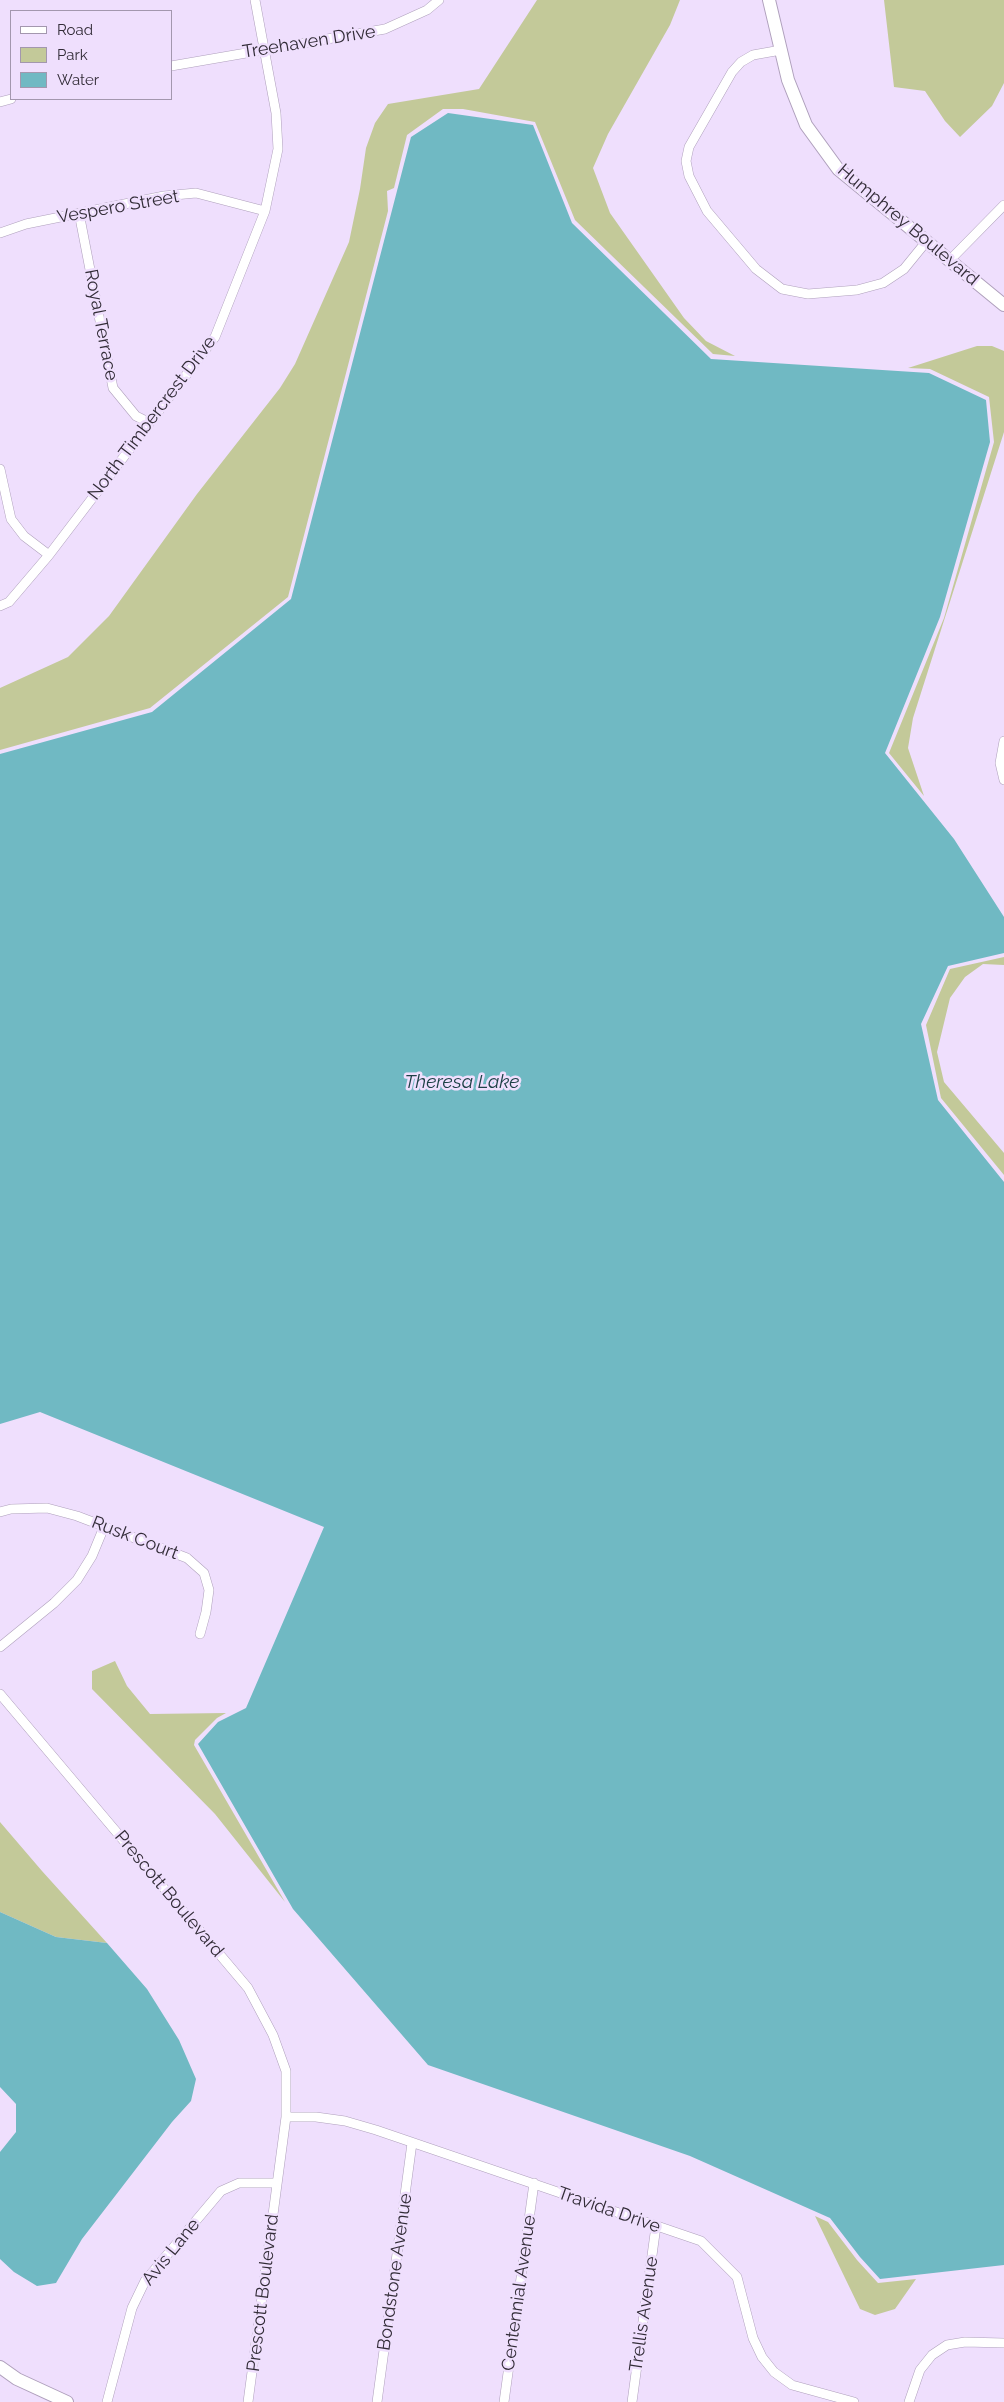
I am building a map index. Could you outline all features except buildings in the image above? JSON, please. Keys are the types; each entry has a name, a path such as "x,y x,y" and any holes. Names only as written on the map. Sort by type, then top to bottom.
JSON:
{"street":[{"name":"North Timbercrest Drive","path":"0,606 9,602 49,555 214,337 265,211 278,149 276,113 255,0"},
{"name":"Treehaven Drive","path":"172,66 385,29 428,10 439,0"},
{"name":"Humphrey Boulevard","path":"769,0 788,80 806,125 838,169 1004,305"},
{"path":"780,50 753,55 741,62 732,72 689,147 686,161 689,176 707,211 756,269 782,289 808,294 857,290 883,283 904,270 926,242"},
{"name":"Vespero Street","path":"0,233 26,224 164,196 196,194 265,211"},
{"path":"949,261 1004,205"},
{"name":"Royal Terrace","path":"79,213 113,388 136,416 148,422"},
{"path":"0,469 11,519 24,536 49,555"},
{"path":"1004,741 1000,763 1004,780"},
{"name":"Rusk Court","path":"0,1512 11,1509 47,1508 77,1516 187,1558 204,1573 210,1590 200,1634"},
{"path":"0,1647 54,1603 78,1580 92,1556 104,1527"},
{"name":"Prescott Boulevard","path":"0,1694 248,1988 273,2035 286,2071 286,2117 248,2402"},
{"name":"Travida Drive","path":"286,2117 316,2117 344,2121 534,2183 700,2241 737,2277 753,2338 762,2357 774,2372 792,2385 854,2402"},
{"name":"Bondstone Avenue","path":"377,2402 412,2143"},
{"name":"Avis Lane","path":"107,2402 132,2308 145,2281 221,2191 239,2183 277,2183"},
{"name":"Centennial Avenue","path":"504,2402 534,2183"},
{"name":"Trellis Avenue","path":"632,2402 656,2226"},
{"path":"909,2402 920,2370 932,2355 947,2345 965,2342 1004,2342"},
{"path":"0,2367 17,2379 67,2402"}],"green space":[{"path":"537,0 680,0 670,25 608,134 593,168 610,213 684,318 706,341 735,356 713,354 575,220 535,122 463,109 443,109 407,135 394,188 387,191 388,211 288,597 150,708 0,750 0,688 68,657 109,616 197,494 280,388 295,364 349,242 366,148 375,123 388,104 479,89"},
{"path":"884,0 1004,0 1004,83 992,106 960,137 945,121 925,91 894,87"},
{"path":"977,346 992,346 1004,351 1004,432 913,718 908,748 924,796 889,753 944,618 994,442 989,397 930,369 908,368"},
{"path":"1004,957 1004,965 983,964 965,977 950,998 937,1052 944,1082 1004,1153 1004,1175 941,1098 926,1025 950,969"},
{"path":"115,1661 127,1686 150,1714 226,1713 217,1718 195,1740 194,1745 285,1902 215,1814 92,1689 92,1671"},
{"path":"0,1822 107,1943 56,1937 0,1912"},
{"path":"815,2216 828,2222 857,2260 878,2283 916,2279 895,2309 875,2315 860,2309"}],"water":[{"name":"Theresa Lake","path":"448,113 533,125 572,223 711,359 929,373 986,400 990,442 940,617 885,753 954,839 1004,917 1004,953 948,966 921,1024 938,1100 1004,1182 1004,2265 880,2279 860,2257 830,2218 690,2156 428,2065 293,1909 198,1744 218,1722 246,1708 324,1527 40,1412 0,1424 0,754 152,712 291,599 411,137"},
{"path":"0,1912 56,1937 107,1943 147,1989 179,2040 196,2079 191,2101 172,2122 82,2239 56,2283 37,2286 14,2272 0,2259 0,2152 16,2132 16,2104 0,2087"}]}
